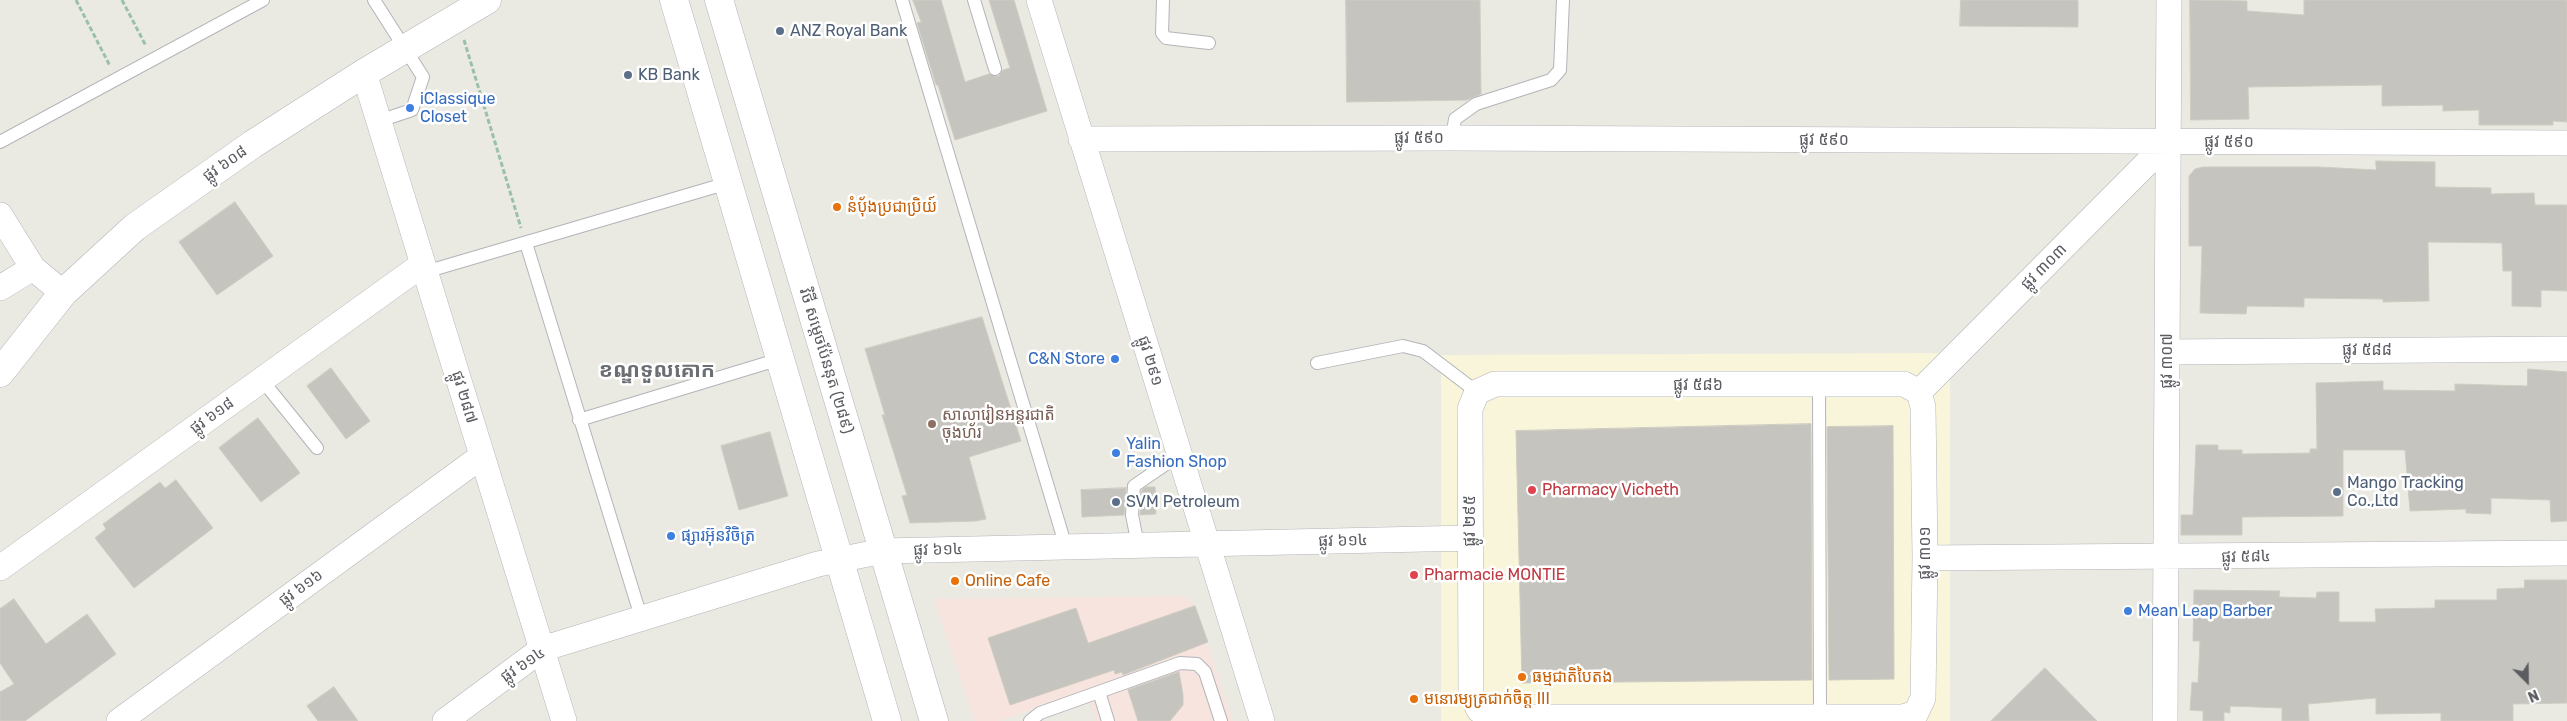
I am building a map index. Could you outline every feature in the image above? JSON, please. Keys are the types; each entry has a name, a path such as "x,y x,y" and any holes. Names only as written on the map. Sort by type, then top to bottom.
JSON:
{"main road":[{"name":"ផ្លូវ ៦០៨","path":"0,372 63,292 135,227 253,144 364,73 457,16 487,0"},
{"path":"674,0 887,721"},
{"name":"វិថី សម្តេចប៉ែននុត (២៨៩)","path":"723,2 934,721"}],"street":[{"name":"ផ្លូវ ២៩១","path":"1039,0 1262,721"},
{"name":"ផ្លូវ ៣០៧","path":"2165,721 2169,0"},
{"name":"ផ្លូវ ២៨៧","path":"364,73 564,721"},
{"name":"ផ្លូវ ៥៩០","path":"1082,139 1452,138 2567,143"},
{"name":"ផ្លូវ ៣០៣","path":"1919,392 2168,142"},
{"path":"0,215 33,268 63,292"},
{"path":"0,288 33,268"},
{"name":"ផ្លូវ ៦១៨","path":"0,568 262,380 424,268"},
{"name":"ផ្លូវ ៥៨៨","path":"2167,352 2567,349"},
{"name":"ផ្លូវ ៥៨៦","path":"1477,392 1495,384 1819,386 1904,384 1919,392"},
{"name":"ផ្លូវ ២៩៥","path":"1476,716 1471,694 1470,409 1477,392"},
{"name":"ផ្លូវ ៣០១","path":"1919,392 1923,407 1925,558 1923,698 1920,717"},
{"name":"ផ្លូវ ៦១៦","path":"119,721 482,456"},
{"name":"ផ្លូវ ៦១៤","path":"444,721 542,649 838,559 883,551 1470,538"},
{"name":"ផ្លូវ ៥៨៤","path":"1925,558 2166,558 2567,553"},
{"path":"1476,716 1920,717"}],"lane":[{"path":"0,142 262,0"},
{"path":"374,0 423,77 412,110 379,121"},
{"path":"902,0 1066,547"},
{"path":"974,0 995,69"},
{"path":"1163,0 1162,33 1166,38 1209,43"},
{"path":"1452,138 1454,119 1476,104 1502,94 1532,88 1550,80 1560,70 1563,0"},
{"path":"424,268 526,243 728,183"},
{"path":"526,243 640,618"},
{"path":"1317,363 1403,346 1416,348 1477,392"},
{"path":"579,420 780,359"},
{"path":"262,380 317,448"},
{"path":"1819,386 1820,717"},
{"path":"1138,545 1132,515 1134,486 1179,455"},
{"path":"1030,721 1040,712 1180,663 1197,664 1204,672 1221,721"},
{"path":"1099,692 1108,721"}],"path":[{"path":"76,0 116,80"},
{"path":"122,0 153,60"},
{"path":"457,16 526,243"}],"shaded area":[{"path":"1950,353 1950,721 1441,721 1441,355"},
{"path":"1183,596 1195,606 1233,721 1097,721 1086,691 999,721 975,721 934,599"}],"building":[{"path":"913,0 941,0 965,82 989,74 998,77 1003,70 1010,68 989,0 1014,0 1047,111 955,140 917,23 921,22"},
{"path":"1346,0 1480,0 1481,94 1467,100 1347,102"},
{"path":"1961,0 2078,0 2078,27 1960,26"},
{"path":"2190,0 2247,1 2247,11 2304,15 2304,0 2567,0 2567,122 2553,121 2553,125 2479,125 2479,110 2443,111 2443,105 2382,106 2382,85 2248,87 2249,119 2191,120"},
{"path":"2376,161 2435,162 2435,187 2491,188 2491,194 2534,193 2535,205 2567,205 2567,291 2541,290 2541,307 2512,306 2512,271 2503,271 2502,243 2428,242 2429,301 2383,302 2383,299 2304,298 2304,307 2247,306 2246,314 2200,313 2202,246 2189,246 2189,176 2195,169 2203,167 2319,167 2376,170"},
{"path":"235,202 273,256 217,295 179,242"},
{"path":"982,317 1021,441 969,457 986,519 910,523 902,496 907,495 882,415 885,415 865,349"},
{"path":"331,368 370,421 346,439 307,386"},
{"path":"2528,369 2567,372 2567,521 2551,522 2550,500 2491,498 2491,514 2466,513 2466,509 2410,511 2405,450 2343,450 2343,516 2242,517 2242,535 2181,535 2181,515 2193,515 2196,445 2218,445 2218,450 2242,450 2242,454 2310,453 2310,449 2317,449 2316,383 2383,381 2383,390 2455,391 2455,384 2527,386"},
{"path":"258,418 300,473 261,502 219,448"},
{"path":"1811,424 1812,680 1522,683 1516,431"},
{"path":"1893,426 1894,679 1829,680 1827,427"},
{"path":"770,432 788,496 739,510 721,446"},
{"path":"176,480 213,528 134,588 95,538 106,529 103,524 160,482 165,488"},
{"path":"1146,487 1155,487 1156,514 1140,515 1142,490"},
{"path":"1126,488 1124,515 1082,517 1081,490"},
{"path":"2525,580 2567,580 2567,703 2513,704 2513,721 2441,721 2441,713 2376,714 2376,698 2308,704 2309,721 2282,721 2282,708 2230,706 2230,713 2224,712 2224,721 2203,721 2203,711 2190,710 2192,682 2198,683 2200,641 2193,641 2194,590 2280,591 2279,597 2316,598 2317,592 2339,592 2339,622 2376,622 2375,609 2435,608 2435,600 2497,600 2497,589 2524,588"},
{"path":"14,599 46,644 87,614 116,654 25,721 0,721 0,692 14,684 0,663 0,609"},
{"path":"1195,606 1208,642 1123,675 1122,672 1115,674 1114,670 1010,705 988,638 1076,608 1088,643"},
{"path":"2045,668 2097,721 1991,721"},
{"path":"1179,672 1183,705 1170,721 1138,721 1128,690"},
{"path":"334,687 358,721 318,721 307,706"}],"place":[{"name":"ANZ Royal Bank","path":"780,31"},
{"name":"KB Bank","path":"628,75"},
{"name":"iClassique Closet","path":"410,108"},
{"name":"នំបុ័ងប្រជាប្រិយ៍","path":"837,207"},
{"name":"C&N Store","path":"1115,359"},
{"name":"សាលារៀនអន្តរជាតិ ចុងហ័រ","path":"932,424"},
{"name":"Yalin Fashion Shop","path":"1116,453"},
{"name":"Pharmacy Vicheth","path":"1532,490"},
{"name":"Mango Tracking Co.,Ltd","path":"2337,492"},
{"name":"SVM Petroleum","path":"1116,502"},
{"name":"ផ្សារអ៊ុនវិចិត្រ","path":"671,536"},
{"name":"Pharmacie MONTIE","path":"1414,575"},
{"name":"Online Cafe","path":"955,581"},
{"name":"Mean Leap Barber","path":"2128,611"},
{"name":"ធម្មជាតិបៃតង","path":"1522,677"},
{"name":"មនោរម្យត្រជាក់ចិត្ត III","path":"1414,699"}],"district":[{"name":"ខណ្ឌទួលគោក","path":"657,371"}]}
